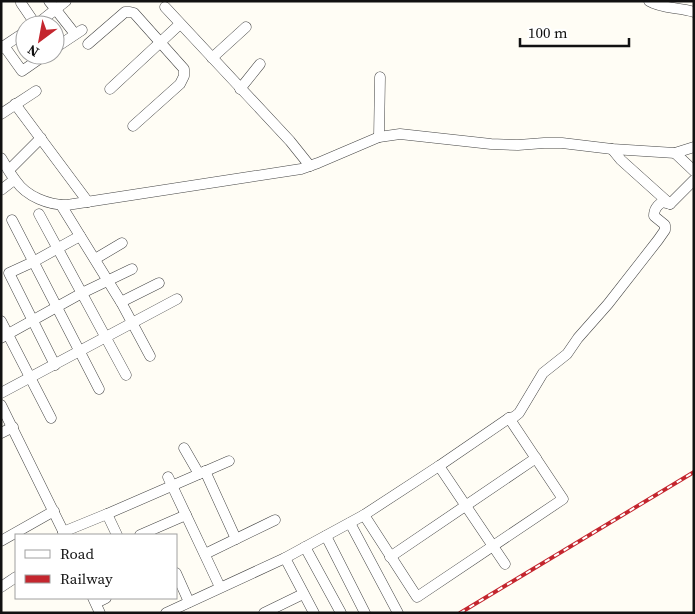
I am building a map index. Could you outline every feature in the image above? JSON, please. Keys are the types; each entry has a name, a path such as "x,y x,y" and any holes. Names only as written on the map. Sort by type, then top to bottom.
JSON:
{"street":[{"path":"50,1 61,15"},
{"path":"49,15 66,1"},
{"path":"648,1 657,6 670,6 694,12"},
{"path":"21,3 29,15"},
{"path":"165,7 290,141 310,166"},
{"path":"88,44 125,12 134,13 184,69 183,80 133,126"},
{"path":"65,19 78,32 65,41"},
{"path":"110,89 180,24"},
{"path":"212,58 246,27"},
{"path":"15,39 3,47 15,62"},
{"path":"240,89 260,64"},
{"path":"17,65 22,71 31,65"},
{"path":"379,137 380,78"},
{"path":"1,114 36,91"},
{"path":"16,104 88,202"},
{"path":"1,158 20,187 45,202 61,205 302,169 379,137 392,134 407,134 490,144 562,143 612,150 675,153 694,147"},
{"path":"9,170 41,138"},
{"path":"612,150 670,204"},
{"path":"675,153 694,171"},
{"path":"1,190 14,180"},
{"path":"670,204 694,180"},
{"path":"166,613 285,558 350,523 519,413 543,373 567,354 658,240 665,230 664,225 654,216 654,212 662,202 670,204"},
{"path":"61,205 121,302 150,356"},
{"path":"39,214 126,375"},
{"path":"12,220 99,389"},
{"path":"55,366 9,273 80,236"},
{"path":"95,259 122,243"},
{"path":"5,336 82,293 132,269"},
{"path":"121,302 159,283"},
{"path":"1,393 55,366 131,322 177,299"},
{"path":"1,321 5,336 31,378 51,418"},
{"path":"1,404 64,534 170,481 202,473 229,461"},
{"path":"364,515 417,597 563,499 509,418"},
{"path":"1,432 13,427"},
{"path":"184,448 202,473 236,539"},
{"path":"390,556 536,458"},
{"path":"440,466 505,564"},
{"path":"170,481 220,587"},
{"path":"1,541 54,510"},
{"path":"107,514 117,534"},
{"path":"156,532 186,515"},
{"path":"205,554 275,520"},
{"path":"350,523 398,613"},
{"path":"326,536 365,613"},
{"path":"305,548 341,613"},
{"path":"285,558 314,613"},
{"path":"178,577 189,602"},
{"path":"1,587 15,578"},
{"path":"264,613 279,610 303,594"},
{"path":"94,600 100,613"}],"railway":[{"path":"460,613 694,472"}]}
